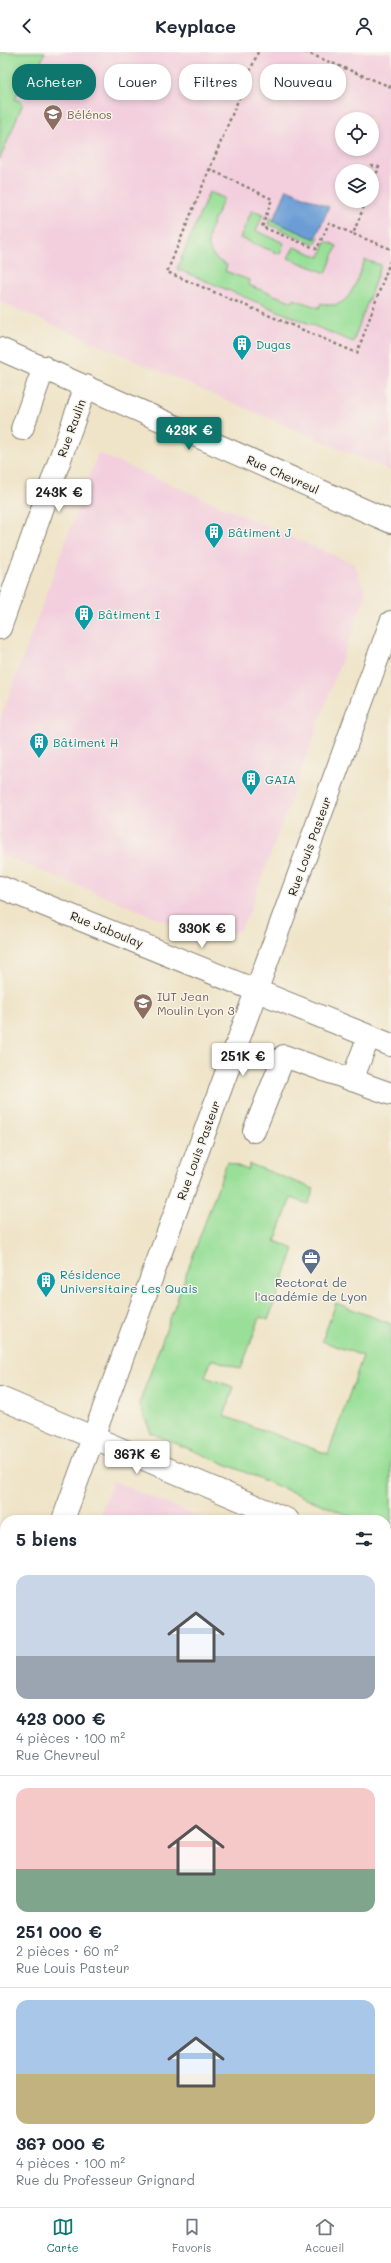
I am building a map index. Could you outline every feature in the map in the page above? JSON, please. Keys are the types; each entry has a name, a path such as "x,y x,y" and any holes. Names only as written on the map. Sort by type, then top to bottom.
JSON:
{"street":[{"name":"Rue Chevreul","path":"0,349 44,367 391,522"},
{"path":"22,429 44,367"},
{"name":"Rue Raulin","path":"0,628 86,386"},
{"name":"Rue Louis Pasteur","path":"65,1515 391,622"},
{"name":"Rue Jaboulay","path":"0,887 256,989 391,1045"},
{"path":"352,1080 369,1036"},
{"path":"254,1131 284,1056 391,1094"},
{"path":"0,1398 276,1515"}],"path":[{"path":"258,52 167,272 357,353 391,259"},
{"path":"305,52 391,88"},
{"path":"210,169 272,199 262,227 317,250 329,223 391,249"},
{"path":"353,234 363,208"}],"shaded area":[{"path":"0,52 391,52 391,471 0,302"},
{"path":"98,453 354,564 366,593 250,911 240,929 223,938 202,936 0,854 0,720"},
{"path":"113,1481 194,1515 100,1515"}],"green space":[{"path":"0,52 45,52 40,64 12,64 12,100 17,100 23,103 0,159"},
{"path":"209,192 224,198 209,235 208,244 211,252 217,259 227,265 225,271 249,280 248,285 293,302 294,299 319,308 321,303 331,305 339,304 345,300 355,285 365,260 381,265 353,342 177,269"},
{"path":"252,210 263,214 256,231 284,243 280,254 240,238"},
{"path":"271,217 274,218 273,221 315,239 316,236 319,237 315,244 268,224"},
{"path":"326,241 337,246 326,273 288,258 294,247 320,257"},
{"path":"227,1162 248,1170 250,1164 314,1189 308,1204 291,1198 275,1241 294,1249 268,1320 260,1317 241,1369 212,1359 205,1377 234,1387 224,1416 328,1454 363,1356 322,1341 336,1303 391,1324 391,1515 347,1515 151,1433 139,1404"}],"water":[{"path":"287,189 329,207 315,239 273,221"}],"place":[{"name":"Bélénos","path":"53,131"},
{"name":"Dugas","path":"242,361"},
{"name":"Bâtiment J","path":"214,549"},
{"name":"Bâtiment I","path":"84,631"},
{"name":"Bâtiment H","path":"39,759"},
{"name":"GAIA","path":"251,796"},
{"name":"IUT Jean Moulin Lyon 3","path":"143,1020"},
{"name":"Rectorat de l'académie de Lyon","path":"311,1275"},
{"name":"Résidence Universitaire Les Quais","path":"46,1298"}]}
